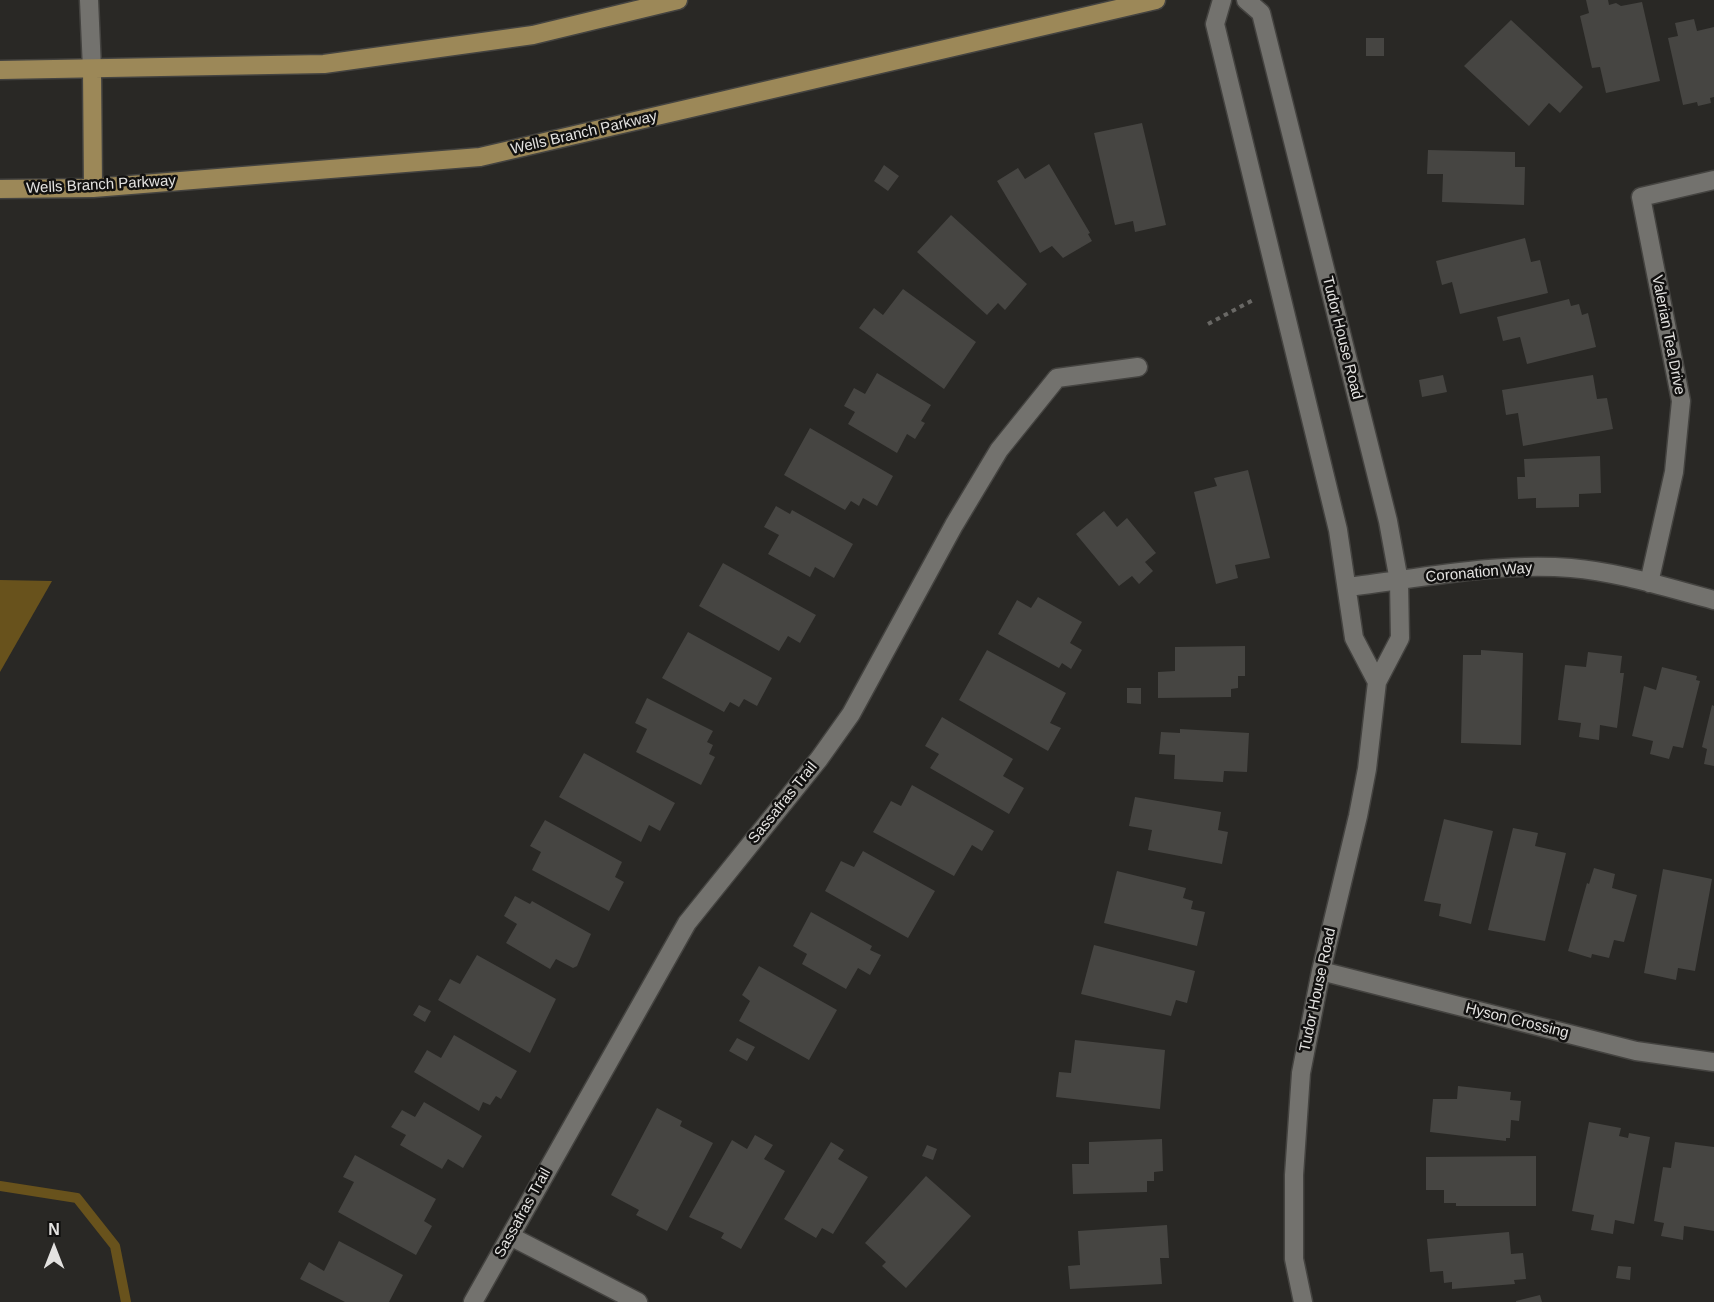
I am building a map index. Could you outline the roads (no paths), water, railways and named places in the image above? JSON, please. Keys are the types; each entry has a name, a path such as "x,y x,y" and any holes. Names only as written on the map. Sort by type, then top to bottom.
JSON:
{"main road":[{"path":"0,70 324,64 533,35 678,0"},
{"name":"Wells Branch Parkway","path":"0,189 93,188 480,157 1156,0"},
{"path":"92,69 93,188"}],"street":[{"path":"89,0 92,69"},
{"path":"1222,0 1215,24 1338,530 1354,638 1377,682"},
{"name":"Tudor House Road","path":"1246,0 1262,13 1388,521 1399,581 1400,638 1377,682 1361,805 1321,971 1301,1073 1294,1175 1294,1259 1303,1302"},
{"name":"Valerian Tea Drive","path":"1649,583 1674,472 1681,400 1641,197 1714,180"},
{"name":"Sassafras Trail","path":"473,1302 687,923 819,759 851,714 954,525 999,450 1057,378 1138,367"},
{"name":"Coronation Way","path":"1348,587 1507,568 1572,568 1649,583 1714,600"},
{"name":"Hyson Crossing","path":"1321,971 1636,1051 1714,1062"},
{"path":"510,1236 638,1302"}],"waterway":[{"path":"0,1186 77,1198 115,1246 126,1302"}]}
